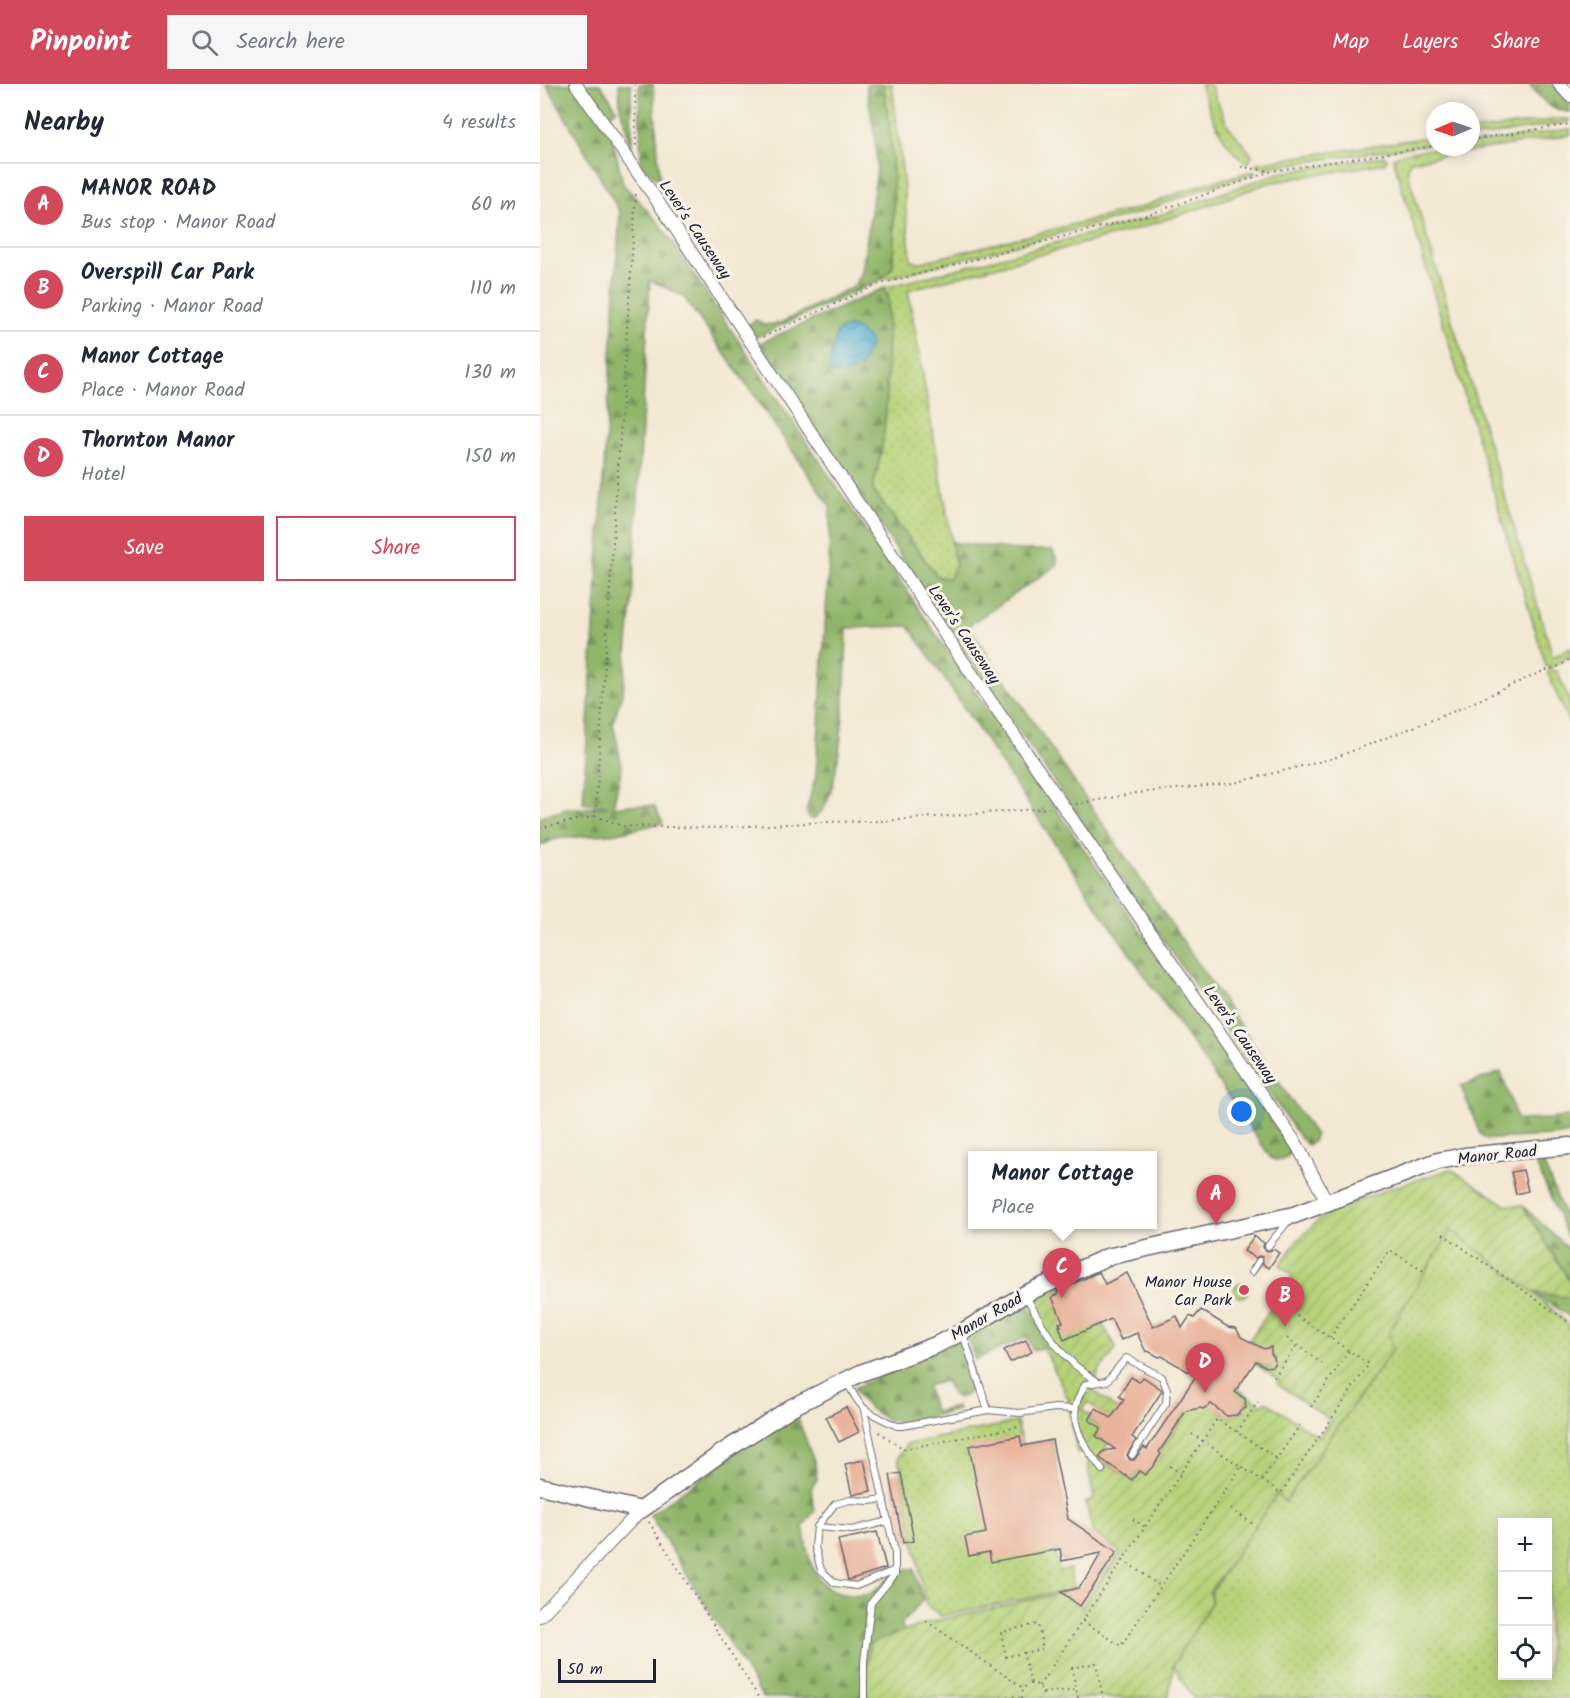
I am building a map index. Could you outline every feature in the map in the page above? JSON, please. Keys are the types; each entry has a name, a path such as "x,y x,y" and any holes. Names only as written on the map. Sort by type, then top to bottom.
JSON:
{"street":[{"name":"Lever's Causeway","path":"576,84 637,170 954,648 1297,1145 1327,1202"},
{"path":"1559,84 1570,96"},
{"name":"Manor Road","path":"641,1510 792,1407 846,1380 936,1345 1025,1294 1107,1257 1294,1215 1438,1161 1465,1156 1570,1146"},
{"path":"540,1486 641,1510"},
{"path":"540,1616 641,1510"}],"lane":[{"path":"1268,1246 1294,1215"},
{"path":"1252,1272 1259,1261"},
{"path":"1025,1294 1058,1350 1070,1363 1097,1381"},
{"path":"962,1332 988,1410"},
{"path":"1102,1470 1083,1444 1077,1431 1075,1409 1080,1393 1086,1384 1107,1381 1126,1358 1162,1377 1167,1390 1166,1403 1132,1455"},
{"path":"846,1380 856,1402 864,1410 903,1426 988,1410 1020,1413 1055,1408 1075,1409"},
{"path":"864,1410 895,1553 895,1574 871,1604 864,1661 864,1698"},
{"path":"884,1499 870,1502 850,1500 835,1504 817,1527 815,1547 821,1570 835,1584 856,1586 895,1570"},
{"path":"817,1527 852,1530 888,1521"}],"path":[{"path":"596,816 635,220 637,170 635,84"},
{"path":"1480,139 1570,124"},
{"path":"1241,167 1272,171 1426,147"},
{"path":"752,342 876,285 1147,216 1272,171"},
{"path":"540,828 596,816 623,826 714,828 885,821 1063,806 1137,793 1234,783 1334,758 1450,713 1543,670 1560,666 1570,659"},
{"path":"1443,1234 1570,1323"},
{"path":"1330,1338 1390,1250 1425,1272"},
{"path":"1192,1434 1281,1493 1369,1364 1291,1312"},
{"path":"1287,1338 1324,1365"},
{"path":"1274,1377 1296,1346"},
{"path":"1311,1407 1349,1351"},
{"path":"1237,1432 1258,1402"},
{"path":"1039,1686 1217,1419 1276,1458"},
{"path":"868,1424 904,1449 1018,1427"},
{"path":"1262,1480 1300,1425"},
{"path":"1170,1466 1181,1474"},
{"path":"1083,1621 1121,1646 1241,1466"},
{"path":"1231,1509 1256,1526"},
{"path":"641,1510 759,1698"},
{"path":"1133,1519 1145,1527"},
{"path":"1123,1560 1161,1586"},
{"path":"926,1621 1023,1688"},
{"path":"1038,1624 1043,1649 1023,1653 1006,1657 1000,1632 1038,1624"},
{"path":"1023,1653 1031,1683"},
{"path":"1078,1698 1072,1668 1096,1663 1103,1698"},
{"path":"1031,1683 1039,1686 1043,1693 1042,1698"},
{"path":"1001,1698 1021,1698 1023,1688 1031,1683"},
{"path":"1043,1693 1076,1689"}],"green space":[{"path":"546,84 600,84 617,109 608,117 623,184 659,223 923,615 1291,1150 1285,1158 1277,1160 1271,1158 1096,905 909,626 847,628 844,701 837,765 822,811 810,819 806,811 816,775 829,561 830,506 683,296 650,280 632,605 623,690 613,723 622,766 613,807 654,806 663,823 617,833 555,839 540,846 540,817 567,809 608,807 583,803 620,212"},
{"path":"619,84 631,84 632,153 620,106"},
{"path":"639,84 653,84 660,181 641,165"},
{"path":"866,84 883,84 887,107 893,175 893,267 880,280 756,337 748,325 756,320 764,325 780,323 854,286 862,272 877,169 875,138"},
{"path":"883,84 892,84 911,260 918,263 1139,208 1200,185 1249,172 1255,172 1255,174 1205,188 1139,213 880,280 893,267 894,244 892,152"},
{"path":"1200,84 1210,84 1227,124 1252,155 1249,162 1246,163 1237,155 1223,137"},
{"path":"1529,84 1555,84 1570,101 1570,112 1551,107"},
{"path":"1570,119 1570,122 1480,137 1480,130"},
{"path":"1570,129 1570,135 1480,150 1480,143"},
{"path":"1426,137 1426,144 1263,168 1255,165"},
{"path":"1426,150 1426,156 1442,156 1411,161 1408,174 1553,657 1570,648 1570,656 1550,668 1546,666 1393,158 1408,152"},
{"path":"1384,156 1387,158 1385,163 1268,183 1134,230 908,290 956,565 949,578 938,577 872,489 883,442 885,418 888,296 884,288 1157,216 1279,173"},
{"path":"884,288 888,296 885,418 883,442 872,489 938,577 949,578 956,565 951,542 1019,550 1052,550 1057,559 1057,565 968,626 1315,1135 1313,1142 1308,1145 1301,1139 954,637 760,343"},
{"path":"1548,670 1557,671 1570,702 1570,725 1548,674"},
{"path":"1501,1072 1517,1120 1570,1116 1570,1133 1487,1139 1480,1134 1461,1086"},
{"path":"1542,1160 1570,1229 1570,1243 1535,1161"},
{"path":"1451,1169 1506,1205 1523,1206 1570,1282 1570,1298 1533,1292 1451,1230 1389,1331 1392,1350 1285,1502 1277,1494 1210,1592 1211,1603 1173,1665 1168,1698 867,1698 865,1684 870,1643 930,1622 1062,1593 1082,1607 1120,1552 1092,1532 1086,1501 1094,1499 1085,1452 1077,1453 1068,1399 1043,1346 1049,1344 1025,1303 1079,1279 1098,1318 1116,1346 1115,1351 1100,1369 1092,1389 1126,1417 1120,1425 1087,1402 1082,1410 1091,1416 1089,1420 1101,1428 1096,1436 1108,1444 1099,1458 1132,1480 1139,1471 1145,1475 1189,1408 1196,1409 1214,1397 1218,1409 1227,1416 1237,1415 1245,1409 1246,1401 1232,1390 1234,1386 1262,1405 1265,1401 1319,1437 1330,1420 1277,1384 1279,1380 1246,1358 1249,1356 1268,1368 1275,1363 1276,1358 1249,1341 1293,1276 1280,1265 1295,1243 1326,1213 1388,1189"},
{"path":"1523,1206 1570,1250 1570,1282"},
{"path":"1451,1230 1533,1292 1570,1326 1570,1698 1193,1698 1173,1665 1211,1603 1211,1592 1277,1493 1285,1502 1392,1350 1389,1331"},
{"path":"1238,1283 1244,1283 1248,1290 1244,1297 1238,1297 1234,1293 1234,1287"},
{"path":"1533,1292 1570,1298 1570,1317"},
{"path":"1025,1303 1049,1344 1034,1351 1027,1337 975,1360 966,1334"},
{"path":"961,1338 972,1372 971,1389 966,1395 957,1398 945,1381 927,1386 935,1412 957,1407 958,1410 902,1424 887,1419 867,1406 854,1388"},
{"path":"797,1416 815,1464 817,1479 811,1488 815,1510 803,1526 805,1538 815,1572 829,1588 839,1593 866,1594 877,1589 896,1572 914,1569 923,1600 901,1624 912,1644 1153,1668 1173,1665 1168,1698 763,1698 650,1515 752,1441"},
{"path":"1017,1422 1022,1446 1052,1440 1075,1558 1062,1561 1060,1549 1055,1550 1059,1571 1070,1569 1073,1589 941,1616 926,1605 898,1457 907,1444"}],"water":[{"path":"855,327 869,339 870,345 860,368 838,374 830,372 829,364 837,331"}],"building":[{"path":"1523,1170 1528,1191 1516,1194 1511,1172"},
{"path":"1254,1236 1264,1243 1265,1250 1273,1249 1279,1253 1269,1268 1263,1264 1262,1257 1255,1258 1244,1251"},
{"path":"1099,1272 1105,1284 1127,1273 1153,1327 1177,1316 1182,1328 1190,1316 1194,1318 1201,1310 1228,1327 1236,1328 1241,1337 1264,1349 1271,1347 1275,1363 1266,1367 1256,1361 1235,1392 1245,1399 1246,1408 1237,1415 1227,1416 1211,1404 1203,1409 1186,1411 1159,1452 1161,1454 1154,1465 1145,1475 1139,1471 1132,1480 1099,1457 1104,1451 1115,1449 1096,1436 1101,1428 1089,1420 1096,1408 1111,1418 1124,1400 1119,1396 1131,1377 1139,1382 1143,1377 1161,1389 1162,1391 1132,1437 1136,1440 1127,1455 1130,1460 1134,1460 1144,1447 1147,1449 1196,1376 1162,1356 1146,1352 1137,1333 1121,1340 1111,1319 1064,1340 1059,1326 1061,1326 1059,1323 1063,1322 1052,1297 1058,1294 1057,1291"},
{"path":"1026,1340 1032,1352 1010,1362 1004,1350"},
{"path":"846,1407 859,1432 839,1442 826,1417"},
{"path":"1020,1436 1022,1446 1052,1440 1068,1519 1117,1552 1080,1606 1061,1592 1078,1588 1101,1553 1062,1561 1060,1549 991,1562 989,1552 969,1556 965,1537 986,1533 969,1446"},
{"path":"864,1460 871,1491 852,1495 845,1464"},
{"path":"901,1473 914,1541 903,1543 890,1475"},
{"path":"877,1532 886,1568 848,1580 838,1540"}],"place":[{"name":"MANOR ROAD","path":"1216,1225"},
{"name":"Manor House Car Park","path":"1244,1290"},
{"name":"Manor Cottage","path":"1062,1298"},
{"name":"Overspill Car Park","path":"1285,1327"},
{"name":"Thornton Manor","path":"1205,1393"}]}
